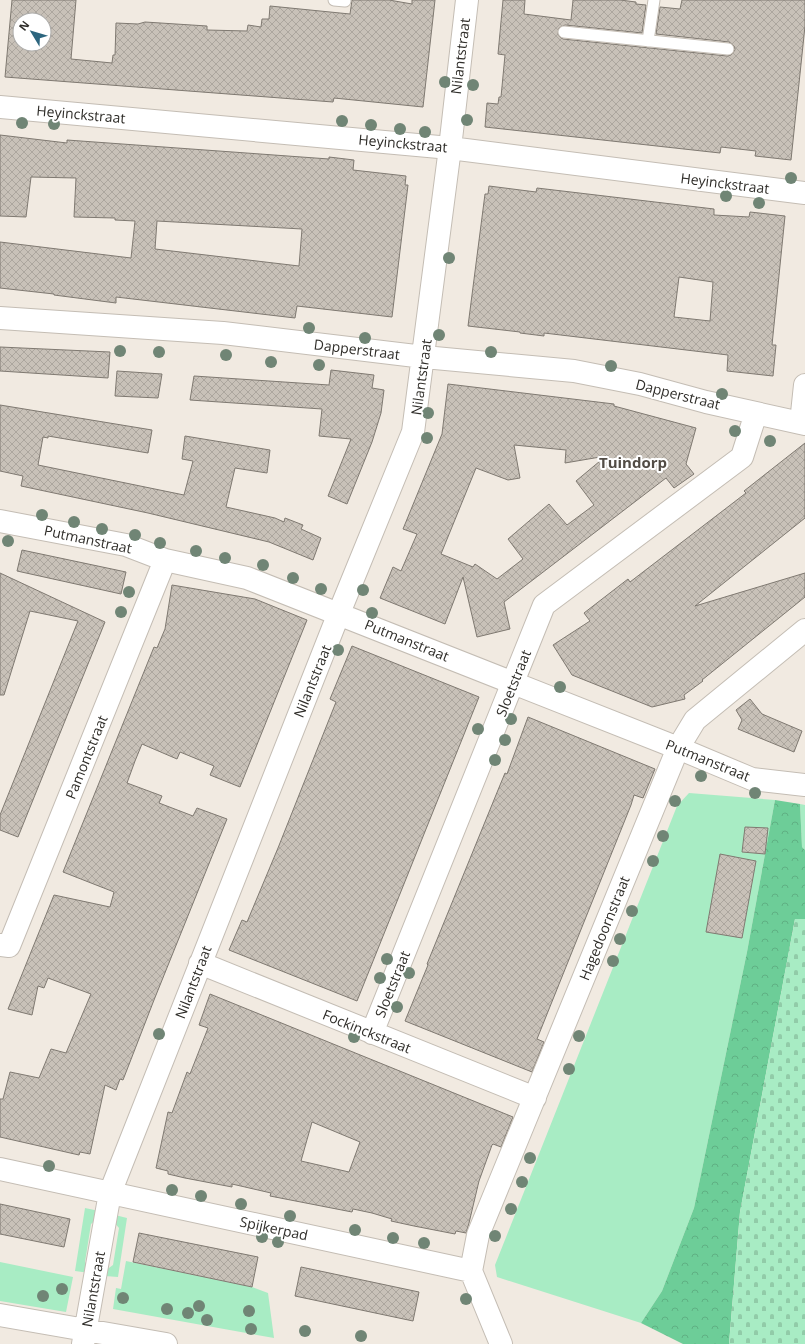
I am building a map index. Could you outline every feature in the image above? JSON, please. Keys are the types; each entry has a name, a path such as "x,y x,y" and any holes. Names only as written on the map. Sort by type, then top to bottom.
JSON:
{"street":[{"name":"Nilantstraat","path":"85,1337 110,1193 339,613 413,432 424,357 467,0"},
{"name":"Heyinckstraat","path":"0,107 450,148 805,193"},
{"name":"Dapperstraat","path":"0,318 223,333 424,357 574,371 640,384 803,424"},
{"path":"803,424 805,385"},
{"name":"Sloetstraat","path":"372,1033 544,605 742,457 756,413"},
{"name":"Putmanstraat","path":"0,521 126,545 165,560 247,578 513,682 752,779 805,785"},
{"name":"Pamontstraat","path":"0,945 9,946 165,560"},
{"name":"Hagedoornstraat","path":"471,1271 478,1236 678,748 695,720 805,630"},
{"name":"Fockinckstraat","path":"200,963 534,1098"},
{"name":"Spijkerpad","path":"0,1169 471,1271"},
{"path":"471,1271 501,1344"},
{"path":"0,1315 85,1337 166,1344"}],"lane":[{"path":"648,41 654,0"},
{"path":"564,32 728,49"}],"green space":[{"path":"689,793 775,800 747,952 694,1208 662,1291 641,1323 497,1277 495,1265 677,806"},
{"path":"775,800 800,804 802,847 805,850 805,919 795,919 740,1212 729,1344 683,1344 641,1323 662,1291 694,1208 747,952"},
{"path":"800,804 805,805 805,850 802,847"},
{"path":"795,919 805,919 805,1344 729,1344 740,1212"},
{"path":"85,1208 99,1211 98,1218 91,1224 85,1262 90,1268 90,1273 75,1271"},
{"path":"115,1215 127,1218 118,1277 105,1276 106,1270 113,1265 119,1228 113,1221"},
{"path":"126,1261 252,1287 268,1293 274,1338 113,1309 116,1288 121,1289"},
{"path":"0,1262 73,1277 66,1312 0,1301"}],"building":[{"path":"12,0 76,0 71,59 112,63 113,55 115,55 116,23 138,24 145,22 207,26 207,30 247,31 248,25 261,27 262,19 269,19 270,6 350,14 352,0 389,0 412,4 412,0 435,0 423,107 334,98 333,102 5,77"},
{"path":"503,0 525,0 524,14 571,20 573,0 620,0 636,2 636,4 646,5 642,33 565,25 559,28 558,34 563,39 727,56 731,55 735,50 734,46 729,42 656,34 660,7 680,9 682,0 805,0 805,26 791,160 755,156 756,151 721,147 720,153 485,127 487,103 498,104 499,97 501,97 505,55 498,54"},
{"path":"0,135 67,143 67,140 329,159 329,157 354,160 353,170 406,176 405,185 408,185 392,317 297,306 295,318 116,297 116,303 0,288 0,242 131,258 135,221 115,220 115,218 74,217 76,178 31,177 26,217 0,216","holes":["157,221 302,229 299,266 155,249"]},
{"path":"489,186 536,192 537,188 714,209 714,215 749,217 750,212 785,216 772,345 776,345 773,376 727,371 728,355 544,333 544,336 468,326 485,194 488,194","holes":["679,277 713,282 710,321 674,317"]},
{"path":"0,347 110,352 108,378 0,371"},
{"path":"331,370 374,375 372,388 384,390 381,413 372,442 347,504 328,496 351,439 319,436 322,409 190,400 194,376 329,385"},
{"path":"117,371 162,374 158,398 115,396"},
{"path":"448,384 614,404 614,406 696,428 686,464 694,474 674,488 666,478 504,602 510,629 477,637 463,577 445,624 380,598 393,567 401,571 417,534 403,529 442,434","holes":["514,445 566,450 565,463 606,456 576,481 594,505 567,525 549,504 508,539 523,559 497,579 475,564 473,567 441,554 476,468 508,480 520,478"]},
{"path":"0,405 152,430 148,453 48,436 48,438 43,437 38,465 184,495 193,461 182,459 185,436 270,450 267,473 235,468 226,507 275,518 284,522 285,518 303,525 301,529 321,538 313,560 269,542 148,513 21,486 23,476 0,471"},
{"path":"805,443 805,518 695,606 805,573 805,597 684,695 685,699 652,707 572,675 553,645 590,621 584,613 628,579 630,582 746,493 744,491"},
{"path":"22,550 126,572 121,594 17,571"},
{"path":"0,573 105,622 18,837 0,830 0,815 78,621 30,611 4,695 0,695"},
{"path":"172,585 255,599 307,620 240,787 210,775 214,766 180,752 177,759 142,744 135,761 127,783 162,796 159,803 193,816 197,808 227,819 123,1080 120,1079 116,1090 105,1085 90,1154 80,1152 79,1155 0,1137 0,1099 3,1099 10,1072 39,1078 51,1049 66,1053 91,994 48,978 44,988 38,986 32,1015 8,1009 54,895 110,907 114,892 63,872 154,647 157,648 165,629"},
{"path":"352,646 479,697 357,1001 229,950 242,920 247,922 278,848 336,702 330,699"},
{"path":"750,699 762,714 802,731 794,752 738,729 742,720 736,710"},
{"path":"528,717 655,769 643,798 634,795 537,1039 544,1042 532,1072 405,1021 505,773 507,774"},
{"path":"745,827 768,828 765,854 742,852"},
{"path":"720,854 756,861 742,938 706,932"},
{"path":"210,994 513,1117 501,1147 492,1145 479,1181 466,1233 456,1231 455,1234 391,1221 392,1219 353,1209 352,1212 270,1196 271,1193 232,1184 232,1187 185,1178 168,1174 168,1171 156,1168 168,1112 172,1113 187,1072 190,1074 208,1028 199,1025","holes":["312,1122 360,1142 349,1172 301,1161"]},
{"path":"0,1204 70,1219 64,1247 0,1234"},
{"path":"139,1233 258,1257 252,1287 133,1262"},
{"path":"301,1267 419,1292 413,1321 295,1296"}],"district":[{"name":"Tuindorp","path":"633,462"}]}
